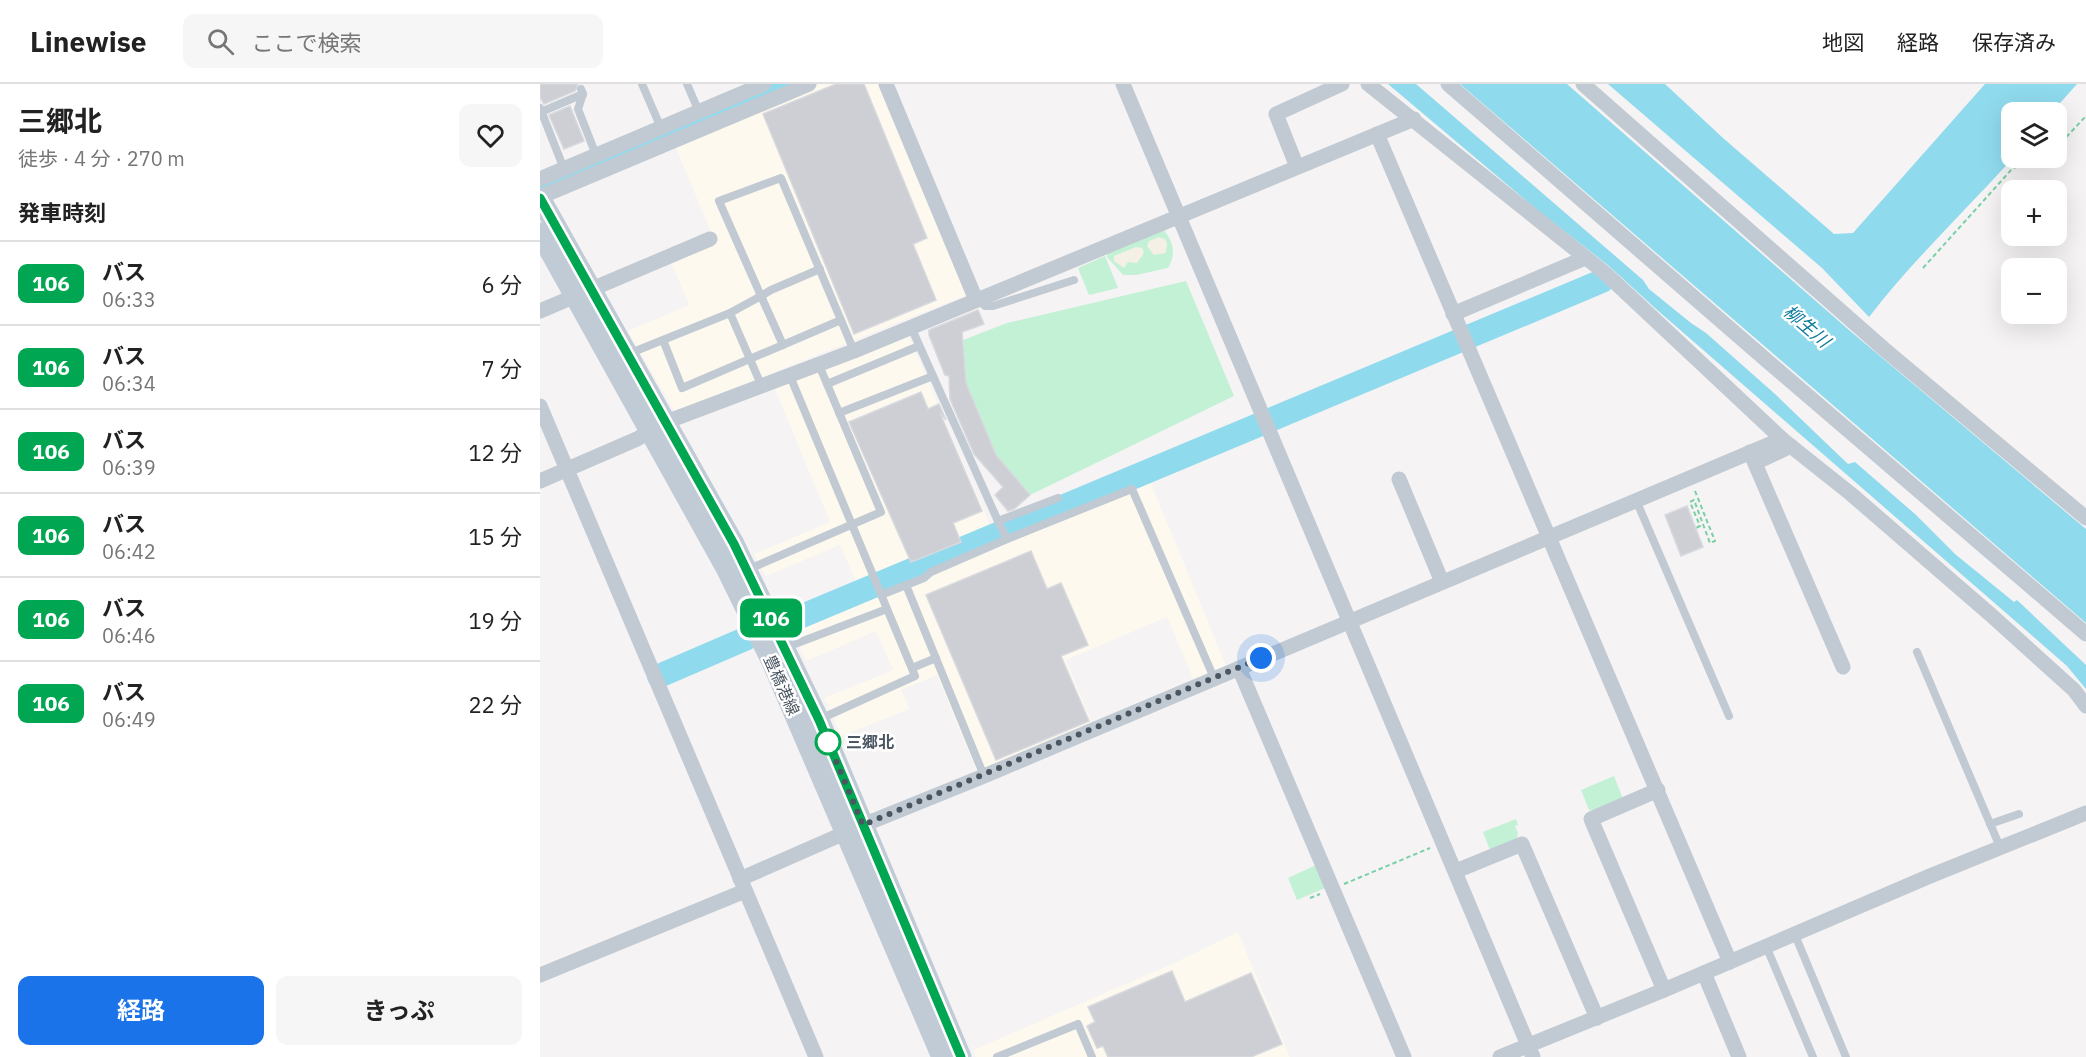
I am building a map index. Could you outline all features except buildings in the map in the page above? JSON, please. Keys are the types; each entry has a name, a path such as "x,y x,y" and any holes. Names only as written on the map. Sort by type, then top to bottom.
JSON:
{"main road":[{"name":"豊橋港線","path":"540,197 583,292 658,427 747,570 819,720 855,829 942,1057"},
{"name":"豊橋港線","path":"540,233 627,354 658,427 855,829 961,1057"}],"street":[{"path":"540,179 699,112 746,88 764,84"},
{"path":"540,197 808,84"},
{"path":"886,84 977,299"},
{"path":"1123,84 1531,1051"},
{"path":"1297,167 1276,114 1342,84"},
{"path":"1368,84 1605,273 1787,443 1851,494 1991,615 2074,690 2086,706"},
{"path":"1448,84 2086,634"},
{"path":"1583,84 1884,350 2086,518"},
{"path":"540,481 658,427 854,351 1414,119"},
{"path":"1377,134 1730,962"},
{"path":"540,311 710,239"},
{"path":"1453,314 1585,258"},
{"path":"540,406 564,471 816,1057"},
{"path":"540,975 743,885 855,829 1636,500 1753,458 1787,443"},
{"path":"1753,458 1843,667"},
{"path":"1399,479 1442,582"},
{"path":"1239,668 1404,1057"},
{"path":"1658,790 1591,819 1664,990"},
{"path":"1500,1057 1531,1051 1597,1018 2000,847 2086,813"},
{"path":"1456,871 1522,844 1597,1018"},
{"path":"1704,973 1739,1057"}],"lane":[{"path":"642,84 661,128"},
{"path":"687,84 699,112"},
{"path":"564,168 541,110 582,92 578,109 596,155"},
{"path":"783,345 719,201 781,177 854,351"},
{"path":"627,354 730,313 771,290 820,269"},
{"path":"977,299 985,306 993,306 1074,280"},
{"path":"730,313 762,387"},
{"path":"663,340 682,388 842,320"},
{"path":"911,327 1003,531"},
{"path":"827,384 919,346"},
{"path":"747,570 881,512 819,365"},
{"path":"790,376 915,676 819,720"},
{"path":"839,413 933,376"},
{"path":"1003,531 1132,489 1214,678"},
{"path":"880,592 906,585 1058,498"},
{"path":"1636,500 1729,716"},
{"path":"906,585 984,776"},
{"path":"785,648 887,609"},
{"path":"1917,652 2000,847"},
{"path":"912,668 936,658"},
{"path":"1990,824 2019,814"},
{"path":"1795,935 1846,1057"},
{"path":"1766,946 1812,1057"},
{"path":"997,1057 1078,1024 1092,1057"}],"path":[{"path":"2067,136 2086,116"},
{"path":"1923,268 2014,168"},
{"path":"1692,483 1715,541 1710,543 1694,500 1690,502 1700,526 1696,528"},
{"path":"1310,898 1444,842"}],"shaded area":[{"path":"819,84 883,84 969,294 675,412 628,331 689,305 670,260 715,241 674,144"},
{"path":"903,335 909,337 993,532 882,577 885,587 1148,476 1227,668 1194,681 1167,617 1066,660 1093,726 977,772 937,675 901,690 910,709 841,736 824,698 893,670 876,631 806,661 790,626 870,592 867,585 859,589 840,545 766,576 754,554 830,522 775,389"},
{"path":"1238,932 1290,1057 976,1057 973,1050 1172,964"}],"green space":[{"path":"1162,228 1169,237 1173,252 1168,268 1136,275 1123,275 1107,257 1107,253"},
{"path":"1105,256 1118,288 1089,295 1078,268"},
{"path":"1186,281 1234,396 1030,495 996,455 966,383 963,340 1007,323"},
{"path":"1614,776 1623,799 1594,811 1589,810 1581,790"},
{"path":"1516,819 1518,825 1515,826 1518,833 1516,840 1490,850 1483,832"},
{"path":"1316,865 1325,888 1297,900 1288,878"}],"sand":[{"path":"1159,237 1165,239 1167,243 1166,253 1154,255 1147,246 1149,241"},
{"path":"1136,247 1142,248 1144,253 1137,263 1128,262 1124,268 1114,261 1114,256"}],"water":[{"path":"1388,84 1416,84 1643,280 1649,289 1706,333 1775,394 1848,464 1855,462 1915,514 1955,554 2014,602 2017,600 2086,665 2086,689 2067,666 1609,266 1536,209"},
{"name":"柳生川","path":"1460,84 1567,84 1849,330 2086,529 2086,623"},
{"path":"1608,84 1665,84 1723,138 1834,234 1853,233 1985,84 2077,84 2061,102 2001,102 2001,168 2004,168 1921,256 1869,317 1822,268"}],"waterway":[{"path":"540,187 784,84"},
{"path":"790,621 1602,281"},
{"path":"659,676 745,639"}],"bus line":[{"name":"106","path":"540,198 757,589 819,720 961,1057"}],"place":[{"name":"三郷北","path":"828,742"}],"route":[{"path":"828,742 863,825 1261,658"}]}
